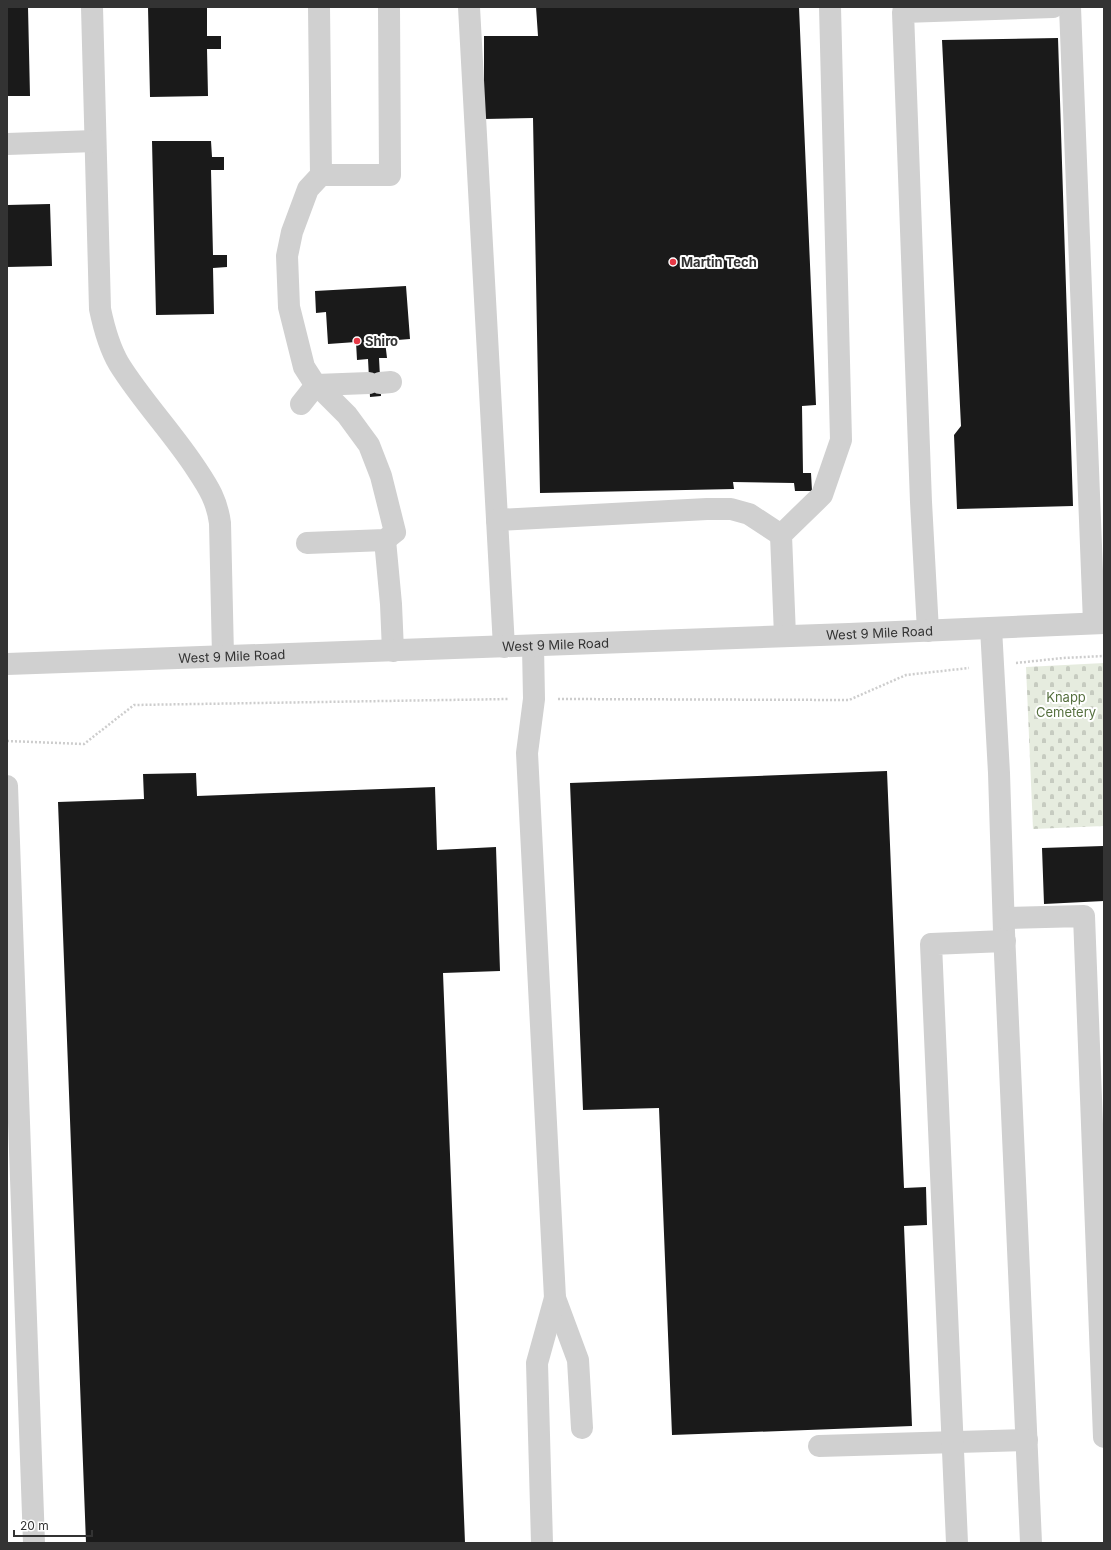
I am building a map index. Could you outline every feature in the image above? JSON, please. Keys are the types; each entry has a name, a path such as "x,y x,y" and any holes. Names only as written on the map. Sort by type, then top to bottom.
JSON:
{"street":[{"path":"92,7 100,309 110,347 119,364 187,454 213,495 218,510 220,523 223,656"},
{"path":"307,543 385,540 395,532 381,476 369,445 346,415 316,385 304,367 294,332 289,307 287,256 292,232 308,189 321,175 319,7"},
{"path":"321,175 390,175 389,7"},
{"path":"468,7 504,647"},
{"path":"785,636 781,535 822,495 841,440 830,7"},
{"path":"928,631 920,502 903,9 1053,7"},
{"path":"1070,7 1088,498 1099,623"},
{"path":"7,144 95,141"},
{"path":"301,404 316,385 380,383"},
{"path":"497,520 731,509 749,514 781,535"},
{"path":"385,540 391,604 393,651"},
{"name":"West 9 Mile Road","path":"7,664 532,646 1099,623"},
{"path":"991,628 999,773 1004,918 1032,1543"},
{"path":"532,646 534,699 527,753 555,1298 578,1360 582,1428"},
{"path":"7,786 34,1543"},
{"path":"1004,918 1084,916 1104,1436"},
{"path":"957,1543 931,944 1005,941"},
{"path":"542,1543 537,1363 555,1298"},
{"path":"819,1446 1028,1440"}],"green space":[{"name":"Knapp Cemetery","path":"1104,663 1104,826 1033,829 1026,667"}],"building":[{"path":"7,7 28,7 30,96 7,96"},
{"path":"148,7 207,7 207,36 221,36 221,49 207,49 208,96 150,97"},
{"name":"Martin Tech","path":"536,7 799,7 816,405 802,406 803,473 811,473 812,491 795,491 794,483 733,482 734,489 540,493 533,118 484,119 484,36 538,36"},
{"path":"1058,38 1073,506 957,509 954,435 961,426 942,40"},
{"path":"152,141 211,141 212,157 224,157 224,170 211,170 213,255 227,255 227,267 213,268 214,314 156,315"},
{"path":"50,204 52,266 7,267 7,205"},
{"name":"Shiro","path":"406,286 410,339 385,341 387,358 379,358 381,396 370,397 368,359 357,360 356,342 328,344 326,312 316,313 315,291"},
{"path":"887,771 904,1188 926,1187 927,1225 904,1226 912,1426 672,1435 659,1108 583,1110 570,783"},
{"path":"196,773 197,796 435,787 437,850 496,847 500,971 443,973 465,1543 86,1543 58,802 144,799 143,774"},
{"path":"1103,846 1104,901 1044,904 1042,848"}],"place":[{"name":"Martin Tech","path":"673,262"},
{"name":"Shiro","path":"357,341"}]}
